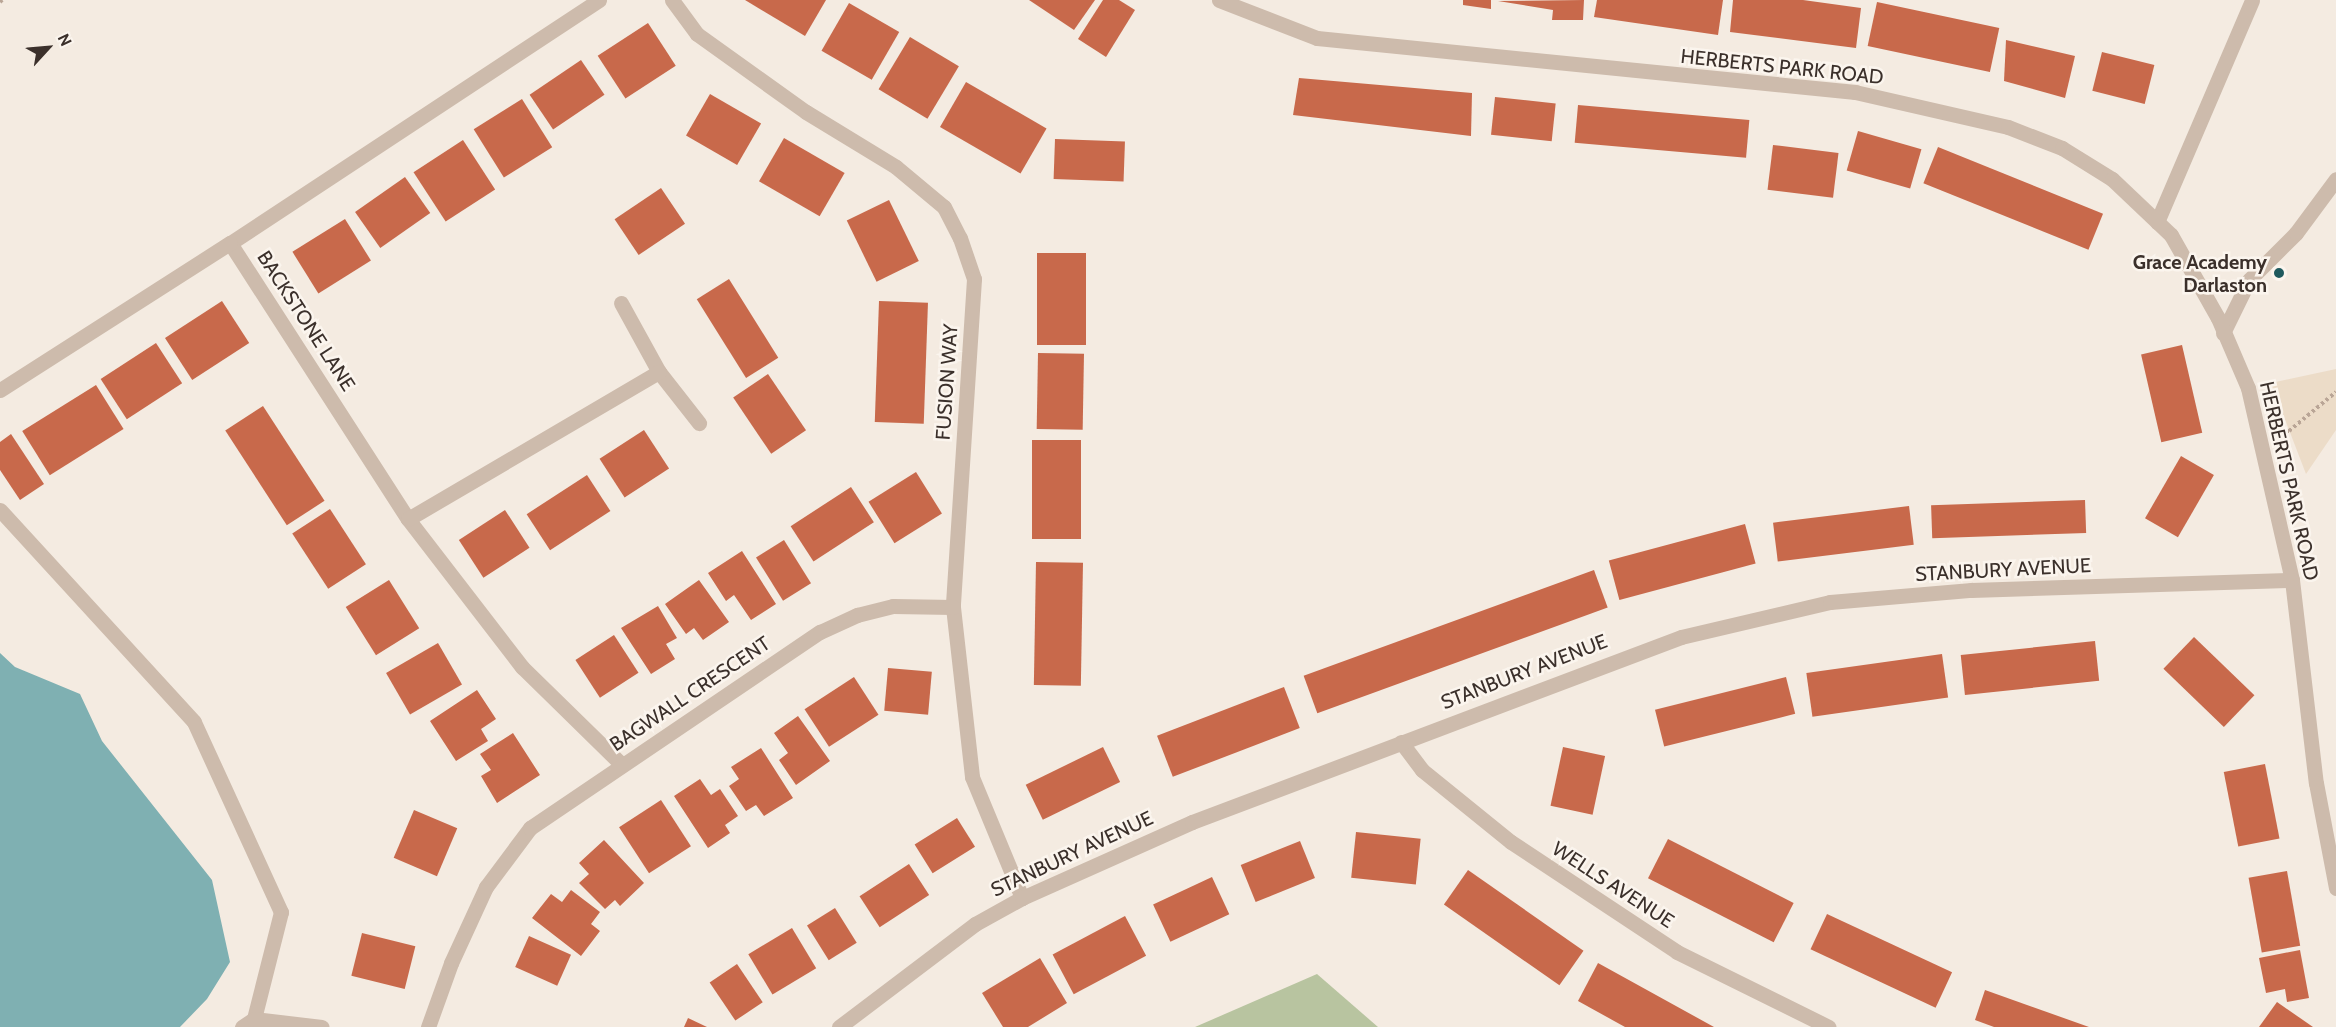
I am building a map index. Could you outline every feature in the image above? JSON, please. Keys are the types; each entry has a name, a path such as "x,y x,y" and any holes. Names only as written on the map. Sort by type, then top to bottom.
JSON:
{"street":[{"name":"BACKSTONE LANE","path":"599,0 230,243 408,519 522,667 621,765"},
{"name":"FUSION WAY","path":"672,0 697,34 806,112 896,167 944,207 960,238 974,279 953,607 972,777 1022,898"},
{"name":"HERBERTS PARK ROAD","path":"1219,0 1317,38 1855,92 2008,127 2062,148 2112,178 2171,235 2193,269 2248,388 2261,434 2292,580 2316,783 2336,888"},
{"path":"2157,222 2252,0"},
{"path":"2223,333 2249,280 2296,233 2336,179"},
{"path":"0,390 230,243"},
{"path":"621,303 658,372 699,423"},
{"path":"408,519 658,372"},
{"path":"0,510 194,722 281,912 248,1023 322,1027"},
{"name":"STANBURY AVENUE","path":"838,1027 858,1008 975,924 1022,898 1192,822 1681,637 1830,602 1971,590 2292,580"},
{"name":"BAGWALL CRESCENT","path":"428,1027 451,963 486,887 530,828 820,632 857,615 893,606 953,607"},
{"name":"WELLS AVENUE","path":"1401,742 1422,770 1511,842 1677,952 1829,1027"}],"path":[{"path":"2261,434 2289,430 2336,392"}],"green space":[{"path":"1317,974 1378,1027 1195,1027"}],"shaded area":[{"path":"2336,369 2336,430 2306,474 2271,383"}],"water":[{"path":"0,653 15,667 80,694 102,741 212,880 230,962 207,999 180,1027 0,1027"}],"building":[{"path":"745,0 826,0 805,36"},
{"path":"1029,0 1095,0 1074,30"},
{"path":"1103,0 1119,0 1135,10 1106,57 1078,39"},
{"path":"1463,0 1491,0 1491,9 1463,5"},
{"path":"1584,0 1583,20 1552,20 1553,10 1498,1"},
{"path":"1597,0 1723,0 1718,35 1594,17"},
{"path":"1733,0 1803,0 1861,8 1856,48 1730,32"},
{"path":"1877,2 1999,28 1990,72 1868,46"},
{"path":"849,3 899,32 872,80 822,51"},
{"path":"648,23 676,66 625,98 598,56"},
{"path":"910,37 959,66 927,119 879,89"},
{"path":"2006,40 2075,56 2065,98 2004,81"},
{"path":"2102,52 2154,65 2145,104 2092,91"},
{"path":"581,60 604,95 553,129 530,95"},
{"path":"1299,78 1472,93 1471,136 1293,115"},
{"path":"966,82 1047,128 1021,174 940,127"},
{"path":"710,94 761,124 737,165 686,136"},
{"path":"1495,97 1556,103 1552,141 1491,135"},
{"path":"522,99 552,147 504,178 474,129"},
{"path":"1578,105 1749,120 1746,158 1575,143"},
{"path":"1858,131 1921,149 1910,189 1847,170"},
{"path":"784,138 845,173 820,216 759,181"},
{"path":"1055,139 1125,141 1124,181 1054,179"},
{"path":"463,140 495,189 446,222 414,172"},
{"path":"1773,145 1839,153 1833,198 1768,190"},
{"path":"1938,147 2103,214 2088,250 1923,183"},
{"path":"405,177 430,213 380,248 355,212"},
{"path":"661,188 685,224 639,255 615,219"},
{"path":"889,200 919,261 877,282 847,221"},
{"path":"345,219 371,261 318,293 292,252"},
{"path":"1037,253 1086,253 1086,345 1037,345"},
{"path":"729,279 778,358 746,378 697,299"},
{"path":"222,301 249,343 192,380 165,338"},
{"path":"879,301 928,303 924,424 875,422"},
{"path":"156,343 182,383 127,419 101,379"},
{"path":"2182,345 2202,433 2161,442 2141,354"},
{"path":"1038,353 1084,354 1083,430 1037,429"},
{"path":"768,374 806,430 771,454 733,397"},
{"path":"96,385 124,429 50,475 22,431"},
{"path":"263,406 325,501 287,525 225,431"},
{"path":"644,430 669,469 625,497 600,459"},
{"path":"11,434 44,484 20,500 0,470 0,442"},
{"path":"1032,440 1081,440 1081,539 1032,539"},
{"path":"2181,456 2214,475 2178,537 2145,518"},
{"path":"916,472 942,514 894,543 869,502"},
{"path":"587,475 610,511 550,550 527,514"},
{"path":"851,487 874,522 813,561 791,526"},
{"path":"2085,500 2086,533 1932,538 1931,505"},
{"path":"1909,506 1914,545 1778,561 1773,523"},
{"path":"330,509 366,564 328,589 292,534"},
{"path":"505,510 530,548 483,578 459,540"},
{"path":"1745,524 1756,564 1619,600 1609,560"},
{"path":"784,540 811,583 783,601 756,557"},
{"path":"742,551 776,604 751,620 734,595 726,601 708,573"},
{"path":"1036,562 1083,563 1081,686 1034,685"},
{"path":"1594,570 1608,608 1317,713 1304,676"},
{"path":"389,580 419,628 376,655 346,607"},
{"path":"699,580 729,622 703,640 694,628 686,634 665,604"},
{"path":"658,606 677,638 666,644 675,659 651,674 621,628"},
{"path":"614,635 639,673 600,698 575,660"},
{"path":"2194,637 2254,695 2224,727 2163,669"},
{"path":"2095,641 2099,681 1965,695 1961,655"},
{"path":"438,643 462,685 410,715 386,673"},
{"path":"1942,654 1948,698 1812,717 1806,673"},
{"path":"888,668 932,672 928,715 884,711"},
{"path":"854,677 879,715 829,747 805,709"},
{"path":"1786,677 1795,714 1664,747 1655,710"},
{"path":"1284,687 1300,728 1173,777 1157,736"},
{"path":"477,690 496,719 481,729 488,741 456,761 430,721"},
{"path":"798,716 830,761 796,785 779,760 788,753 774,733"},
{"path":"513,733 540,775 497,803 481,776 491,770 480,754"},
{"path":"1103,747 1120,782 1043,820 1026,785"},
{"path":"1563,747 1605,756 1593,815 1551,806"},
{"path":"761,748 793,798 764,816 756,805 746,811 729,786 739,779 731,767"},
{"path":"2265,764 2280,839 2238,847 2224,772"},
{"path":"700,779 711,795 720,789 738,816 725,825 730,833 708,848 674,796"},
{"path":"661,800 691,846 649,873 619,827"},
{"path":"414,810 457,828 437,876 394,858"},
{"path":"957,818 975,847 933,873 915,844"},
{"path":"1356,832 1421,839 1416,885 1351,878"},
{"path":"1668,839 1794,903 1774,942 1648,878"},
{"path":"604,840 644,883 620,906 615,900 605,909 579,883 589,874 579,863"},
{"path":"1300,841 1315,878 1256,902 1241,865"},
{"path":"909,864 929,895 880,927 860,896"},
{"path":"1468,870 1584,951 1559,985 1444,904"},
{"path":"2287,871 2300,946 2262,953 2249,878"},
{"path":"1212,877 1229,914 1170,942 1153,904"},
{"path":"571,890 600,912 591,924 600,931 581,956 532,918 551,894 562,902"},
{"path":"835,908 857,943 829,960 807,925"},
{"path":"1827,914 1952,972 1936,1008 1811,949"},
{"path":"1125,916 1146,956 1074,994 1053,954"},
{"path":"792,928 816,968 772,995 748,954"},
{"path":"362,933 415,946 405,989 351,976"},
{"path":"529,936 571,955 557,986 515,967"},
{"path":"2300,950 2309,998 2287,1002 2285,989 2266,993 2259,958"},
{"path":"1040,958 1067,1003 1028,1027 1003,1027 982,993"},
{"path":"1598,963 1714,1027 1625,1027 1578,1001"},
{"path":"737,964 763,1002 735,1021 710,982"},
{"path":"1985,990 2089,1027 1994,1027 1975,1020"},
{"path":"2277,1002 2313,1027 2259,1027"},
{"path":"688,1018 707,1027 684,1027"}],"place":[{"name":"Grace Academy Darlaston","path":"2279,273"}]}
